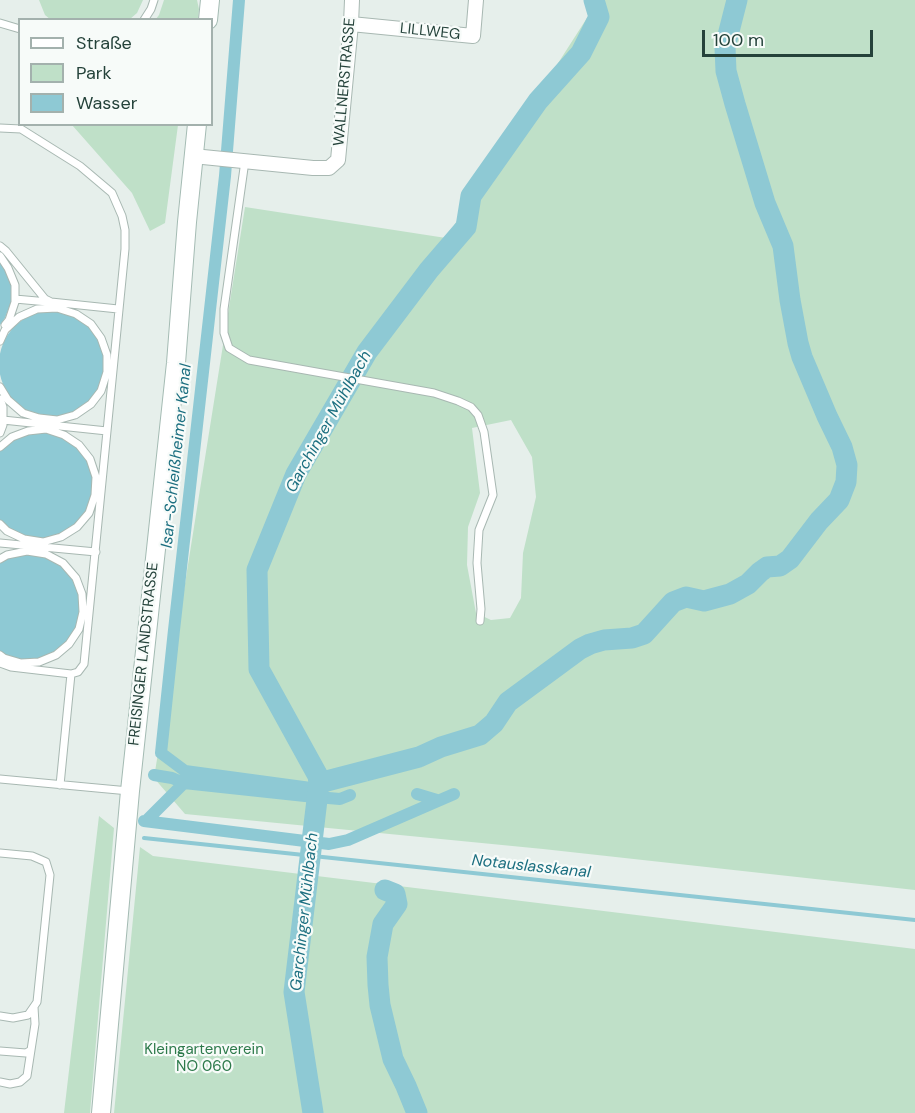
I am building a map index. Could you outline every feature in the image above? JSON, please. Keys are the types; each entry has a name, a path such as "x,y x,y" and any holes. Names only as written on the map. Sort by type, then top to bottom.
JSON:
{"main road":[{"path":"208,18 210,0"},
{"name":"FREISINGER LANDSTRASSE","path":"101,1113 130,791 176,363 197,126"}],"street":[{"name":"WALLNERSTRASSE","path":"193,156 313,168 329,168 338,160 352,0"},
{"name":"LILLWEG","path":"351,24 473,36 476,0"}],"lane":[{"path":"145,18 154,0"},
{"path":"0,23 18,28"},
{"path":"0,128 21,129 80,166 112,193 122,216 125,230 125,249 110,367 107,432 99,492 96,552 86,615 84,664 78,672 71,674 11,668 0,663"},
{"path":"240,161 224,309 224,333 229,348 249,360 434,393 471,407 478,415 484,432 493,495 478,530 480,621"},
{"path":"0,246 45,299 91,324 100,338 110,367 101,390 91,404 75,415 12,437 0,447"},
{"path":"0,256 15,285 15,299 0,340"},
{"path":"15,299 118,309"},
{"path":"3,330 19,317 55,304"},
{"path":"0,388 8,400 23,412 39,418 46,425 79,445 90,459 99,492 89,513 77,527 61,537 0,559"},
{"path":"0,399 3,407 0,433"},
{"path":"3,420 107,432"},
{"path":"0,524 7,531 63,563 76,578 86,615 69,644 56,656 39,662 21,663 0,655"},
{"path":"0,543 96,552"},
{"path":"60,785 71,674"},
{"path":"0,779 130,791"},
{"path":"0,853 32,856 46,862 51,874 38,1002 28,1015 13,1018 0,1016"},
{"path":"0,1083 20,1082 27,1076 35,1024 34,1007"},
{"path":"0,1051 26,1053 31,1050"}],"green space":[{"path":"39,0 143,0 137,13 131,18 49,18"},
{"path":"164,0 197,0 198,18 157,18"},
{"path":"592,0 915,0 915,890 543,849 185,814 154,778 245,207 446,238 594,7","holes":["511,420 532,457 536,497 523,553 521,598 510,618 491,620 476,613 467,565 468,527 480,493 472,428"]},
{"path":"73,126 178,126 165,223 150,231 132,193"},
{"path":"99,816 114,828 90,1113 64,1113"},
{"name":"Kleingartenverein NO 060","path":"140,847 153,856 915,949 915,1113 114,1113"}],"water":[{"path":"0,261 6,269 11,285 11,302 0,325"},
{"path":"52,311 72,315 89,327 101,344 105,364 101,384 89,401 72,413 52,417 32,413 15,401 3,384 -1,364 3,344 15,327 32,315"},
{"path":"28,433 47,433 65,438 78,448 88,462 93,478 93,495 87,511 77,524 63,534 47,539 30,538 14,533 0,522 0,451 11,441"},
{"path":"35,554 52,559 66,569 76,583 81,599 81,616 75,632 65,645 51,655 35,660 18,660 0,652 0,561 16,555"}],"waterway":[{"name":"Isar-Schleißheimer Kanal","path":"239,0 225,176 161,753 185,771 318,789"},
{"name":"Garchinger Mühlbach","path":"313,1113 294,992 319,783 318,776 259,669 257,570 296,474 367,352 429,270 466,227 471,196 538,101 581,53 599,17 594,0"},
{"path":"319,783 419,757 441,747 480,735 494,723 508,702 580,649 604,640 632,638 644,634 673,602 686,597 704,601 730,594 748,584 767,567 780,566 790,559 819,521 839,500 846,482 847,465 842,447 802,357 790,300 783,246 765,203 726,71 725,47 737,0"},
{"path":"154,775 184,783 305,796 340,799 350,795"},
{"path":"146,821 184,783"},
{"path":"417,794 437,800"},
{"path":"144,821 329,844 348,840 454,794"},
{"path":"316,806 329,799"},
{"path":"314,832 320,843"},
{"name":"Notauslasskanal","path":"144,838 915,920"},
{"path":"385,890 395,894 397,904 383,924 377,957 380,1005 393,1059 417,1113"}]}
